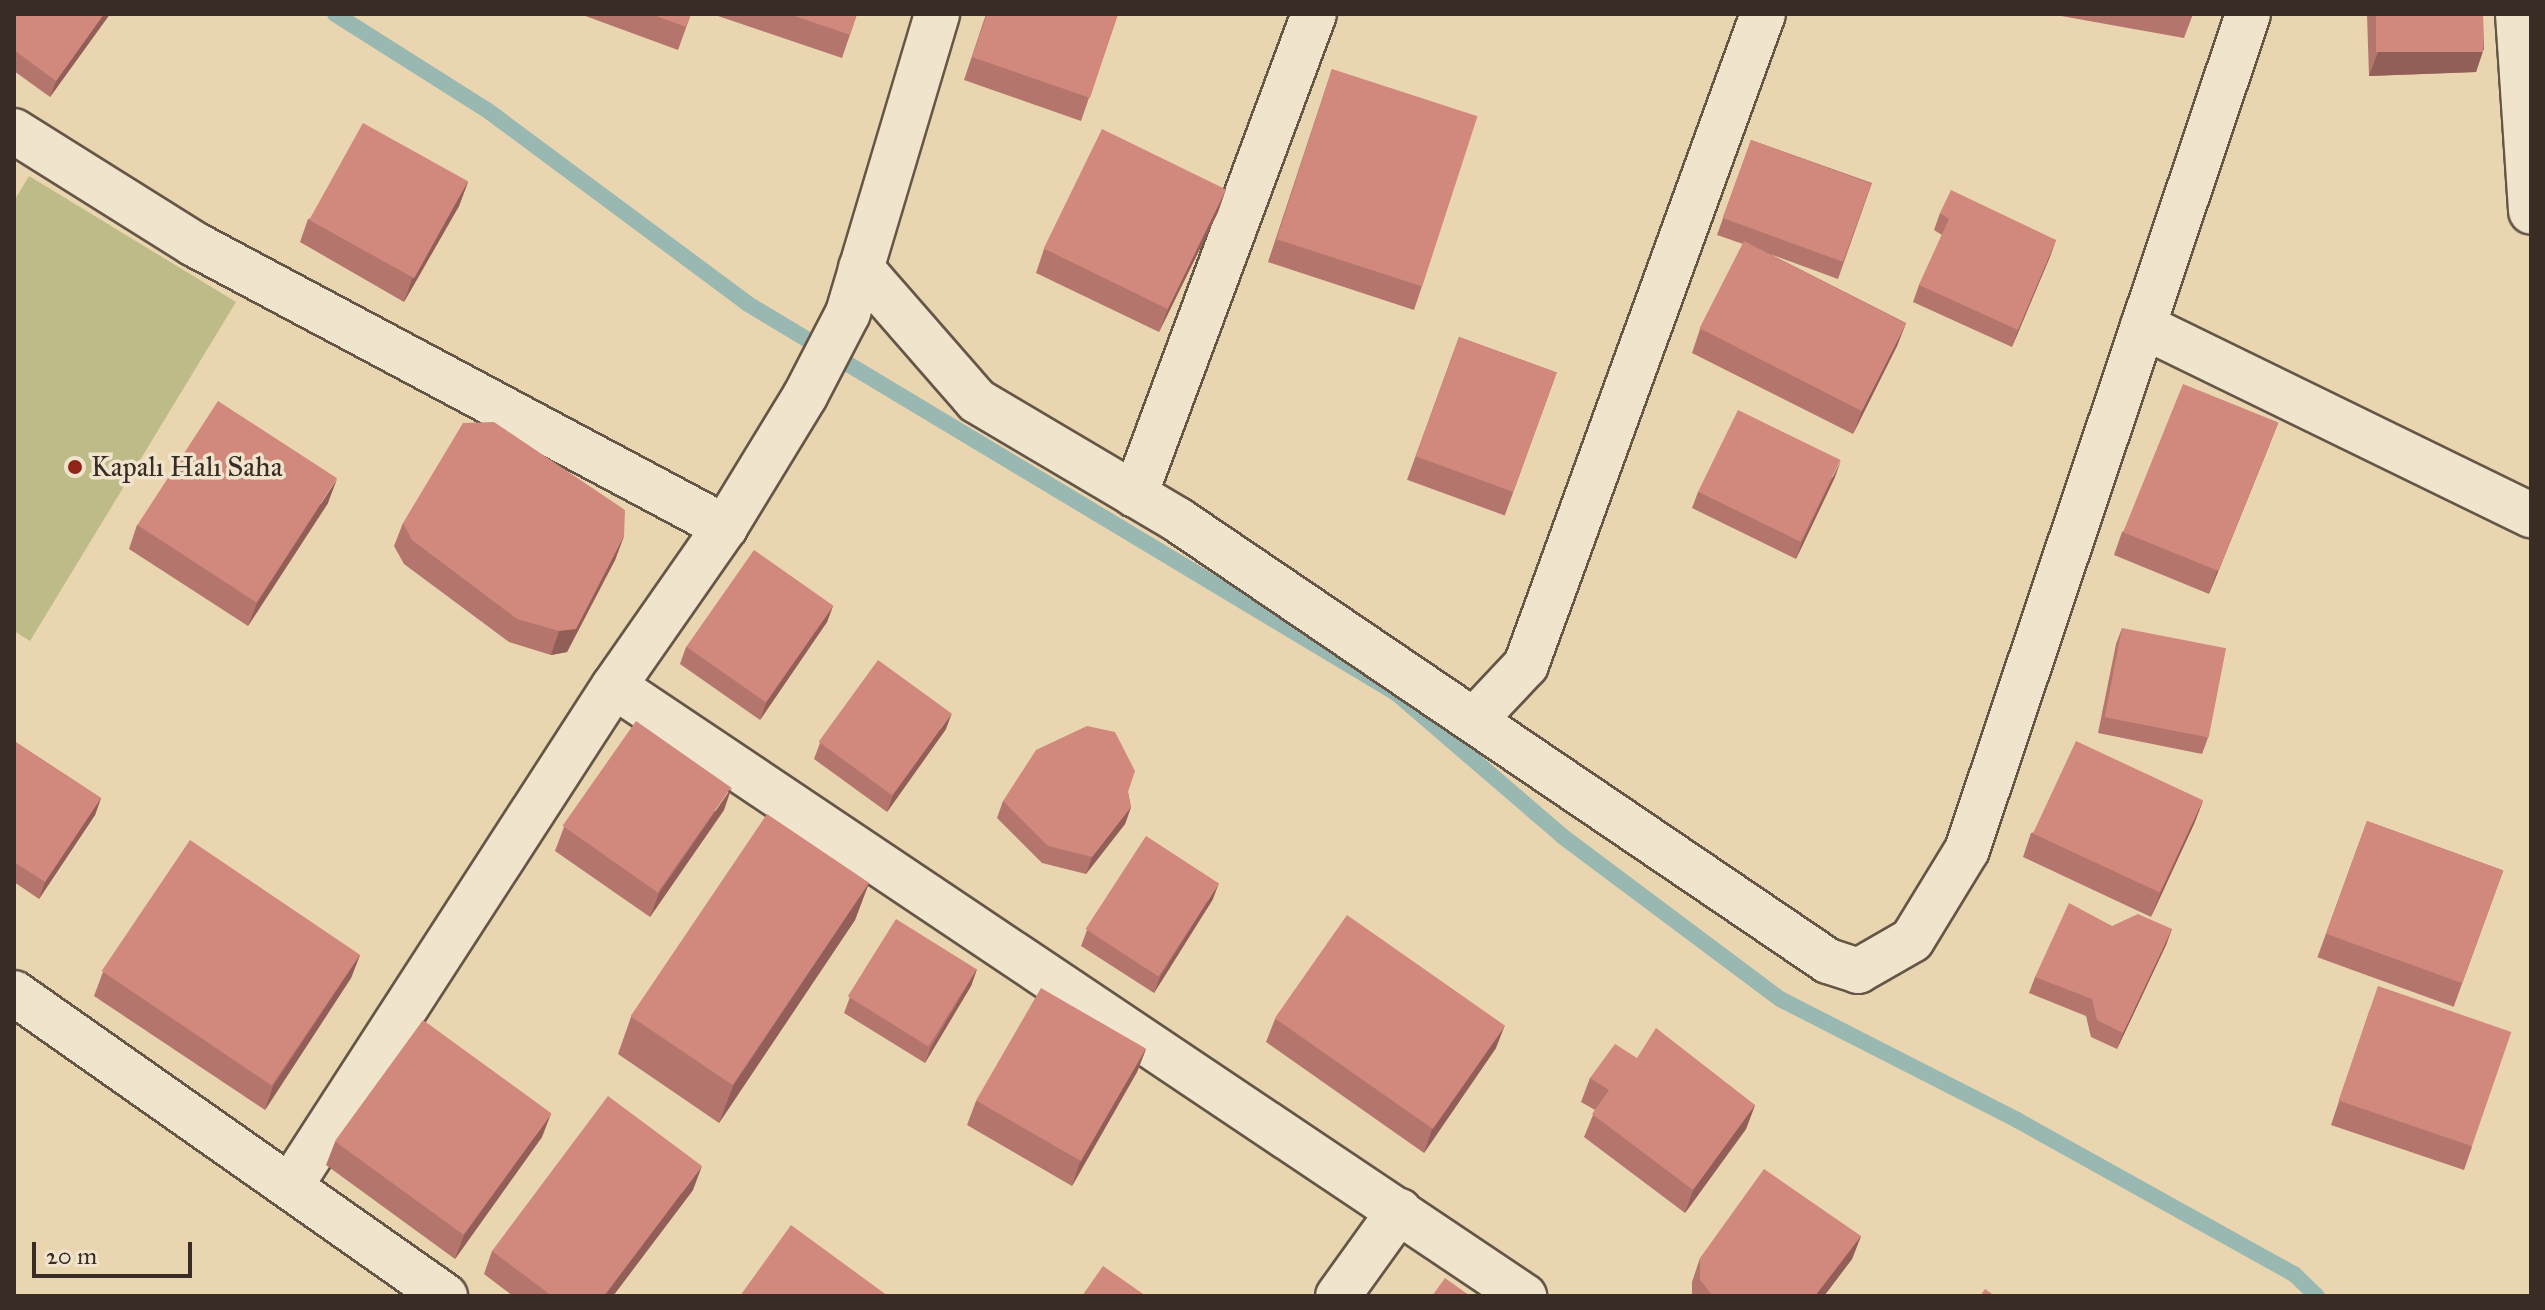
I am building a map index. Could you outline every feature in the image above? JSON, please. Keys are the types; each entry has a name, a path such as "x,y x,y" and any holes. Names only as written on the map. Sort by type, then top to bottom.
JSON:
{"street":[{"path":"291,1185 614,686 725,527 805,396 848,313 937,14"},
{"path":"1135,495 1314,14"},
{"path":"1476,718 1526,665 1763,14"},
{"path":"861,268 977,401 1135,495 1476,718 1828,961 1858,971 1912,940 1967,850 2248,14"},
{"path":"2518,14 2531,212"},
{"path":"14,131 194,244 725,527"},
{"path":"2143,326 2531,515"},
{"path":"614,686 1524,1296"},
{"path":"14,993 445,1296"},
{"path":"1338,1296 1399,1211"}],"shaded area":[{"name":"Kapalı Halı Saha","path":"29,176 236,302 30,641 14,631 14,201"}],"building":[{"path":"14,14 104,14 56,81 14,50"},
{"path":"651,14 691,14 686,27"},
{"path":"789,14 857,14 850,35"},
{"path":"987,14 1118,14 1090,98 972,57"},
{"path":"2376,14 2483,14 2483,52 2376,52"},
{"path":"1332,69 1478,116 1422,287 1277,239"},
{"path":"363,123 468,181 414,278 309,220"},
{"path":"1102,129 1226,189 1168,309 1044,249"},
{"path":"1751,140 1871,184 1843,262 1723,218"},
{"path":"1951,190 2056,240 2018,330 1919,285 1949,219 1940,213"},
{"path":"1744,241 1906,324 1862,411 1700,328"},
{"path":"1459,337 1557,373 1513,492 1416,456"},
{"path":"2183,384 2278,423 2219,571 2123,532"},
{"path":"218,401 337,478 256,602 137,525"},
{"path":"1738,410 1840,460 1801,542 1698,492"},
{"path":"494,422 625,510 624,536 576,629 559,631 517,619 412,540 403,523 463,423"},
{"path":"754,550 833,606 766,702 686,647"},
{"path":"2122,628 2226,648 2209,738 2105,717"},
{"path":"878,660 952,713 892,795 819,742"},
{"path":"636,721 731,788 658,892 563,826"},
{"path":"1087,726 1115,732 1135,771 1128,792 1131,807 1092,857 1048,846 1003,801 1036,750"},
{"path":"14,741 101,798 45,882 14,862"},
{"path":"2076,741 2203,800 2160,893 2033,833"},
{"path":"767,814 869,883 733,1085 631,1016"},
{"path":"2367,821 2503,871 2462,983 2326,934"},
{"path":"1146,836 1219,883 1159,976 1086,929"},
{"path":"190,840 360,955 272,1086 102,971"},
{"path":"2069,903 2112,926 2138,914 2172,929 2123,1033 2097,1020 2092,999 2035,977"},
{"path":"1347,915 1505,1026 1433,1129 1275,1018"},
{"path":"896,919 977,969 928,1047 848,996"},
{"path":"2378,986 2511,1032 2472,1146 2339,1100"},
{"path":"1041,988 1146,1048 1081,1161 976,1101"},
{"path":"423,1020 552,1113 463,1235 335,1141"},
{"path":"1656,1028 1755,1105 1693,1190 1592,1114 1609,1090 1590,1078 1615,1044 1637,1058"},
{"path":"608,1096 702,1166 604,1296 552,1296 492,1251"},
{"path":"1764,1169 1861,1236 1815,1296 1713,1296 1700,1280 1700,1258"},
{"path":"791,1225 888,1296 740,1296"},
{"path":"1103,1266 1146,1296 1082,1296"},
{"path":"1445,1278 1470,1296 1432,1296"},
{"path":"1985,1289 1995,1296 1980,1296"}],"waterway":[{"path":"335,14 487,110 748,304 1396,693 1562,836 1780,999 2017,1120 2294,1274 2317,1296"}],"place":[{"name":"Kapalı Halı Saha","path":"75,467"}]}
